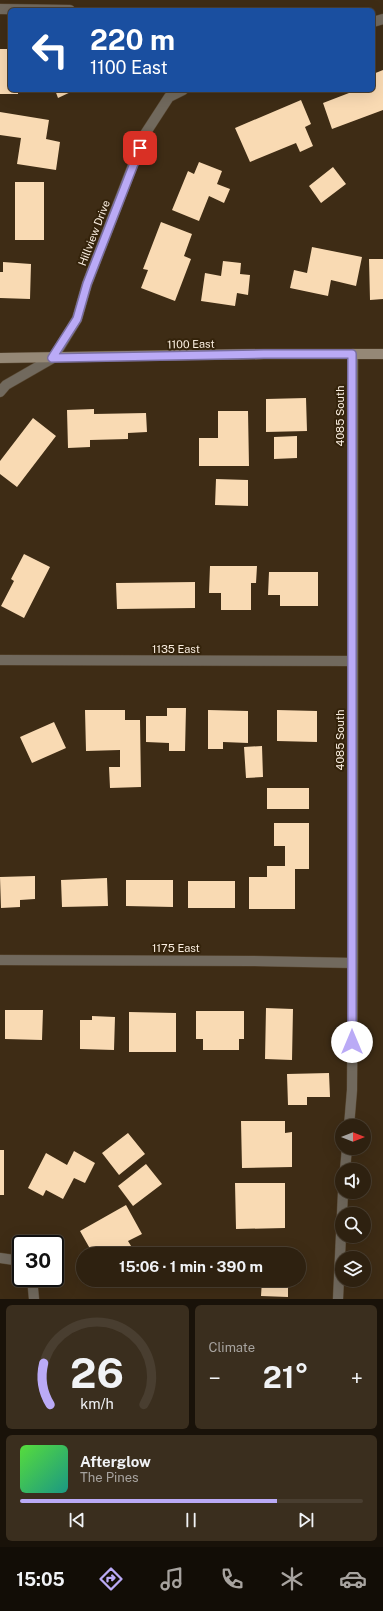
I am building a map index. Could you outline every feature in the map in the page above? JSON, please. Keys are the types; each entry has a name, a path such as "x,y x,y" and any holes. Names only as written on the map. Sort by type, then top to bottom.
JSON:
{"street":[{"name":"Hillview Drive","path":"0,392 6,385 52,358 77,319 87,284 145,134 167,93"},
{"name":"1100 East","path":"0,358 256,354 383,354"},
{"name":"4085 South","path":"350,1119 352,1090 352,354"},
{"name":"1135 East","path":"0,660 352,661"},
{"name":"1175 East","path":"0,960 352,963"},
{"path":"338,1299 343,1199"},
{"path":"0,1258 12,1260"},
{"path":"33,1287 34,1299"}],"building":[{"path":"0,49 8,49 8,92 18,92 18,94 0,94"},
{"path":"383,70 383,110 332,129 323,103 349,92 375,92 375,73"},
{"path":"56,92 71,92 58,98"},
{"path":"301,100 311,124 305,127 313,146 300,152 296,143 250,162 235,128"},
{"path":"0,112 49,120 46,139 60,142 56,170 17,164 21,138 0,135"},
{"path":"199,162 222,171 217,184 230,189 224,203 209,196 199,221 172,210 188,171 194,174"},
{"path":"333,167 346,184 321,203 309,186"},
{"path":"15,182 44,182 44,240 15,240"},
{"path":"161,222 192,234 184,256 191,259 175,301 141,288 148,270 143,269"},
{"path":"312,247 362,257 356,286 331,280 328,296 290,288 294,270 307,273"},
{"path":"369,259 383,259 383,299 370,300"},
{"path":"223,261 241,263 240,274 250,275 248,295 237,293 235,306 201,301 205,273 221,276"},
{"path":"3,262 31,264 30,299 0,298 0,272 3,272"},
{"path":"306,398 307,431 266,432 266,399"},
{"path":"94,409 94,414 146,413 147,432 128,433 128,439 90,440 90,447 68,448 67,410"},
{"path":"218,411 248,411 249,466 199,466 199,438 218,438"},
{"path":"33,418 56,436 17,487 0,474 0,461"},
{"path":"297,436 297,458 274,459 274,437"},
{"path":"216,479 248,480 248,506 215,505"},
{"path":"24,554 50,567 24,618 1,606 14,581 11,579"},
{"path":"210,566 257,566 256,583 251,583 251,610 221,610 221,593 209,593"},
{"path":"269,572 318,572 318,606 280,606 280,595 268,595"},
{"path":"195,582 195,608 117,609 116,583"},
{"path":"167,708 186,708 185,751 169,751 169,743 146,742 146,716 167,716"},
{"path":"85,710 125,710 125,720 140,720 141,787 110,788 109,767 120,767 120,750 86,751"},
{"path":"208,710 248,711 248,743 223,742 223,749 208,749"},
{"path":"277,710 317,711 317,742 277,741"},
{"path":"54,722 66,748 32,763 20,737"},
{"path":"262,746 263,777 246,778 244,747"},
{"path":"267,788 309,788 309,809 267,809"},
{"path":"274,823 309,823 309,869 295,869 295,909 249,909 249,877 267,877 267,866 285,866 285,846 274,846"},
{"path":"35,876 35,899 20,900 20,907 1,908 0,877"},
{"path":"107,878 108,906 62,907 61,880"},
{"path":"126,880 173,880 173,907 126,906"},
{"path":"188,881 235,881 235,908 188,908"},
{"path":"266,1008 293,1009 292,1060 265,1059"},
{"path":"5,1010 43,1010 42,1040 5,1039"},
{"path":"196,1011 244,1011 244,1039 239,1039 239,1050 203,1050 203,1039 196,1039"},
{"path":"129,1012 176,1013 176,1052 129,1052"},
{"path":"92,1016 115,1017 114,1050 80,1049 80,1020 92,1020"},
{"path":"329,1073 330,1097 307,1097 307,1105 288,1105 287,1074"},
{"path":"241,1121 285,1121 285,1133 292,1132 292,1167 242,1168"},
{"path":"128,1133 145,1154 119,1175 102,1153"},
{"path":"0,1150 4,1150 4,1195 0,1195"},
{"path":"74,1151 95,1163 85,1183 74,1178 63,1199 46,1190 43,1196 28,1188 46,1153 67,1165"},
{"path":"146,1164 162,1184 133,1206 118,1186"},
{"path":"235,1183 285,1183 285,1228 236,1229"},
{"path":"126,1205 142,1234 128,1241 132,1247 89,1247 80,1231"},
{"path":"262,1246 289,1247 262,1247"},
{"path":"262,1287 288,1287 288,1297 261,1296"}],"route":[{"path":"140,148 87,284 77,319 52,358 352,354 352,1042"}]}
